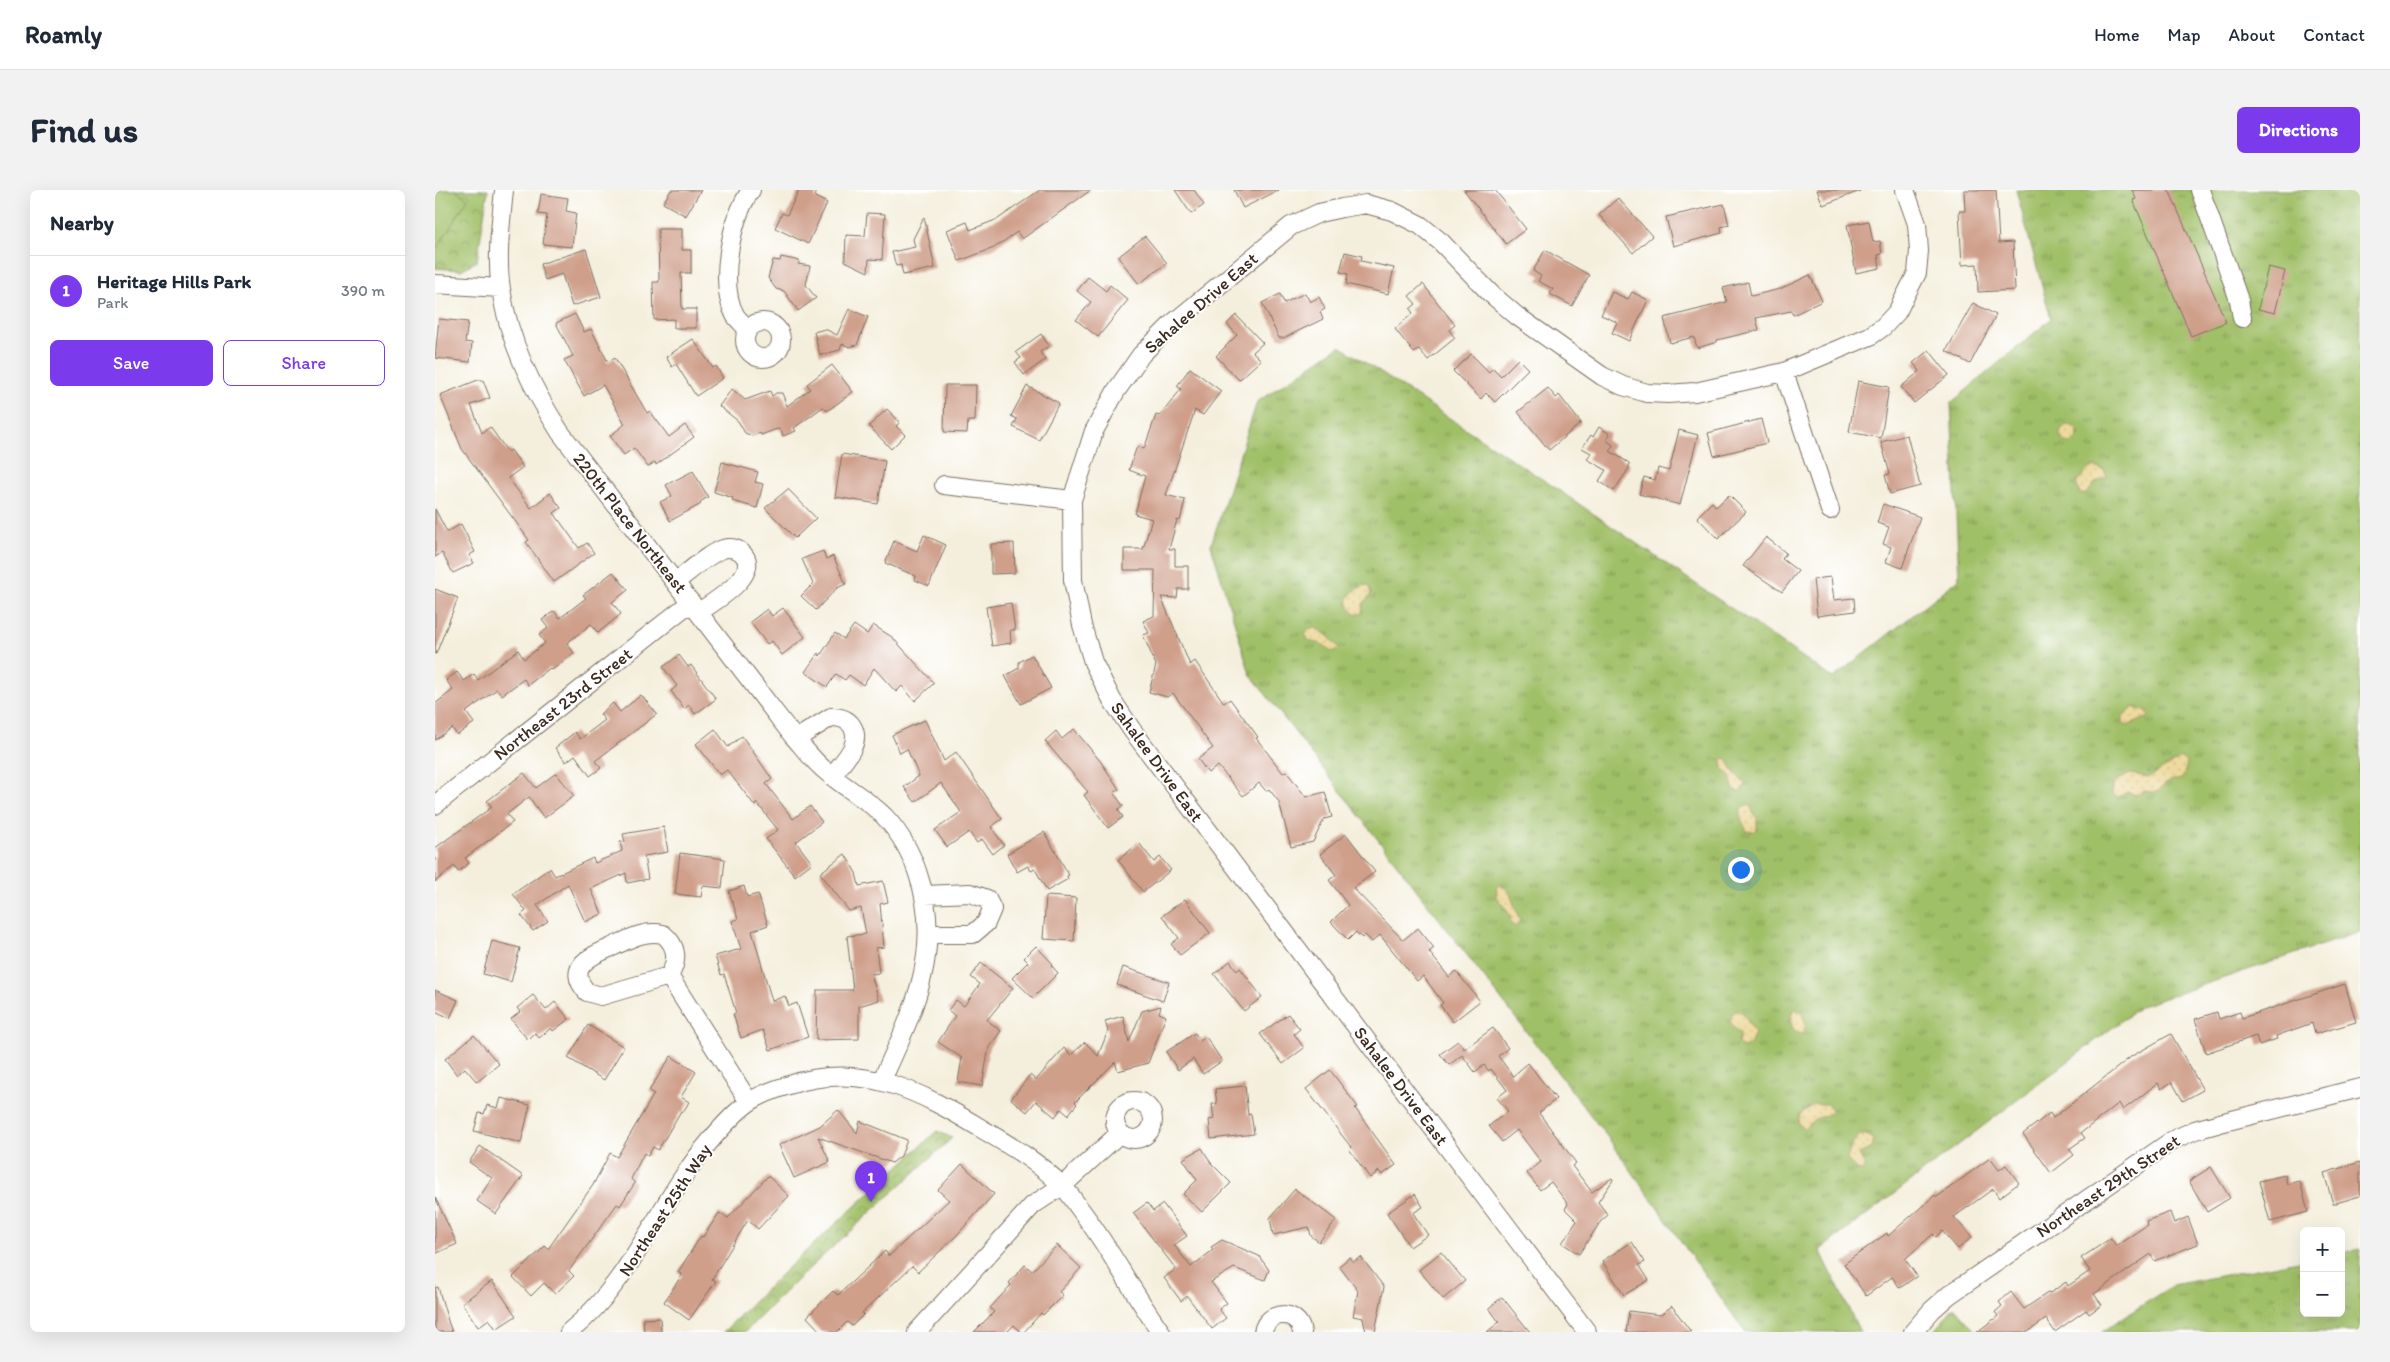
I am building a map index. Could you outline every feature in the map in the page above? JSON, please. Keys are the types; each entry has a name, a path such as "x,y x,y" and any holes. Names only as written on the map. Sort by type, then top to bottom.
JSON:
{"street":[{"name":"220th Place Northeast","path":"504,190 499,235 500,288 522,366 541,403 560,432 796,739 832,776 883,816 902,838 913,860 925,895 928,934 923,974 908,1022 882,1080"},
{"path":"748,329 735,315 732,306 729,296 728,266 734,227 751,190"},
{"name":"Sahalee Drive East","path":"1587,1332 1131,730 1112,700 1093,662 1082,625 1073,580 1072,500 1094,431 1116,390 1141,355 1172,324 1291,226 1319,213 1368,197 1420,225 1441,242 1490,293 1517,316 1602,376 1623,386 1647,393 1668,394 1695,392 1784,372 1870,336 1897,312 1917,273 1919,251 1917,224 1905,190"},
{"path":"2200,190 2239,300 2242,318"},
{"path":"435,284 500,288"},
{"path":"1784,372 1830,510"},
{"path":"944,485 1072,500"},
{"name":"Northeast 23rd Street","path":"435,805 695,607 742,580 747,569 745,557 736,549 723,548 675,582"},
{"path":"796,739 831,717 837,717 849,722 855,734 855,742 832,776"},
{"path":"925,895 970,893 987,899 992,909 986,923 973,934 928,934"},
{"path":"657,933 669,938 675,950 676,963 669,976 601,996 587,992 579,980 581,966 591,956 638,935 657,933"},
{"path":"669,976 749,1102"},
{"name":"Northeast 25th Way","path":"569,1332 585,1320 611,1292 709,1142 749,1102 781,1088 811,1078 845,1075 882,1080 950,1110 1016,1150 1062,1186 1092,1224 1161,1332"},
{"name":"Northeast 29th Street","path":"1913,1332 1932,1310 1949,1295 2147,1156 2173,1140 2212,1125 2360,1088"},
{"path":"917,1332 1033,1205 1062,1186 1119,1133"},
{"path":"1263,1332 1267,1321 1279,1315 1292,1317 1297,1322 1301,1332"}],"green space":[{"path":"435,190 488,190 477,261 461,270 435,268"},
{"path":"435,190 455,190 468,199 435,251"},
{"path":"2016,190 2360,190 2360,932 2141,1006 1820,1250 1860,1332 1745,1332 1609,1139 1250,674 1211,545 1257,402 1340,346 1557,489 1833,678 1959,579 1951,403 2051,319"},
{"path":"937,1131 952,1138 801,1276 745,1332 723,1332 790,1266"},
{"path":"2360,1249 2360,1332 2101,1332 2173,1285 2300,1261 2300,1317 2345,1317 2345,1252"},
{"path":"1954,1307 1976,1332 1933,1332"}],"sand":[{"path":"2069,425 2075,428 2078,434 2075,440 2069,443 2063,440 2060,434 2063,428"},
{"path":"2093,467 2104,470 2107,477 2095,483 2086,494 2080,494 2076,483 2087,470"},
{"path":"1364,585 1369,587 1371,594 1363,604 1362,613 1356,615 1348,606 1348,598 1354,591"},
{"path":"1314,627 1327,635 1339,648 1332,652 1324,645 1309,641 1305,634"},
{"path":"2134,707 2140,711 2147,710 2149,717 2127,726 2123,723 2123,717"},
{"path":"1724,758 1728,759 1732,770 1745,784 1745,787 1739,792 1733,788 1730,776 1723,768 1722,760"},
{"path":"2181,758 2186,762 2183,778 2166,783 2159,791 2145,791 2137,795 2128,792 2118,797 2112,793 2114,782 2130,774 2149,777"},
{"path":"1748,804 1757,818 1757,829 1754,832 1747,831 1740,817 1741,809"},
{"path":"1501,885 1509,891 1520,921 1516,927 1511,924 1510,915 1496,895 1497,887"},
{"path":"1796,1009 1802,1013 1806,1025 1804,1032 1800,1034 1792,1028 1791,1014"},
{"path":"1737,1010 1743,1013 1755,1033 1750,1045 1743,1048 1738,1044 1740,1033 1731,1023 1732,1014"},
{"path":"1814,1104 1827,1104 1831,1109 1831,1113 1815,1119 1803,1129 1798,1122 1800,1114"},
{"path":"1860,1135 1867,1135 1874,1139 1872,1148 1859,1154 1865,1166 1863,1171 1856,1170 1847,1159 1852,1144"}],"building":[{"path":"671,190 701,190 686,216 663,203"},
{"path":"799,190 809,190 816,193 815,197 827,203 808,244 775,228 782,213 787,215"},
{"path":"1040,190 1091,190 1022,239 1017,232 994,248 959,261 947,230 967,222 970,230 998,219"},
{"path":"1175,190 1194,190 1204,205 1191,214"},
{"path":"1234,190 1279,190 1243,208"},
{"path":"1464,190 1495,190 1526,229 1506,244"},
{"path":"1817,190 1859,190 1860,191 1823,205"},
{"path":"1964,190 1996,190 1999,243 2013,242 2015,290 1978,292 1977,264 1962,265 1959,211 1965,211"},
{"path":"2132,190 2169,190 2226,322 2191,336 2133,200 2136,199"},
{"path":"541,194 568,198 566,211 576,213 572,247 543,244 547,215 538,214"},
{"path":"1618,198 1652,236 1633,253 1599,215"},
{"path":"1724,204 1729,225 1721,227 1722,233 1673,246 1666,217"},
{"path":"867,213 885,214 882,260 869,259 868,272 845,261 846,235 865,236"},
{"path":"924,217 935,268 903,275 901,265 896,266 892,252 915,247 913,239"},
{"path":"1869,221 1873,242 1880,241 1882,254 1878,255 1880,268 1856,273 1847,225"},
{"path":"658,229 682,229 682,250 691,250 691,273 681,273 682,309 696,309 696,328 674,328 674,319 654,320 653,282 659,282"},
{"path":"1145,236 1167,263 1139,284 1118,257"},
{"path":"586,249 601,297 572,306 562,274 545,280 540,264"},
{"path":"1545,250 1589,275 1572,306 1550,294 1553,289 1538,281 1541,276 1533,271"},
{"path":"1345,252 1362,256 1361,261 1394,268 1388,294 1346,284 1348,274 1340,272"},
{"path":"781,257 800,261 798,264 810,266 806,285 816,298 798,311 784,291 776,289 768,278 773,260 780,261"},
{"path":"2268,267 2285,271 2275,313 2258,309"},
{"path":"1810,275 1822,301 1793,315 1791,311 1756,318 1759,330 1717,340 1717,342 1697,348 1694,337 1670,343 1664,318 1727,302 1723,288 1748,282 1751,296 1780,289"},
{"path":"1088,277 1106,291 1110,285 1128,300 1098,337 1076,320 1091,302 1077,291"},
{"path":"1423,284 1455,325 1449,330 1455,338 1428,360 1419,349 1414,353 1395,329 1413,313 1410,309 1416,304 1409,296"},
{"path":"1612,292 1628,299 1632,292 1648,300 1629,341 1612,333 1617,322 1601,315"},
{"path":"1305,293 1310,302 1319,297 1325,309 1320,312 1323,319 1284,338 1279,338 1262,303 1280,294 1284,303"},
{"path":"1973,303 1996,315 1970,364 1946,351"},
{"path":"849,309 868,317 857,345 850,347 842,344 840,350 820,355 814,332 825,329 837,335"},
{"path":"575,314 584,332 591,329 608,362 615,358 647,413 650,411 669,437 685,425 694,437 656,465 655,462 648,467 634,448 624,455 610,436 625,424 603,385 584,396 564,360 573,356 556,323"},
{"path":"1236,315 1263,343 1253,352 1261,360 1239,380 1216,356 1237,335 1227,324"},
{"path":"439,319 468,322 465,342 472,343 470,362 435,358"},
{"path":"1041,334 1049,346 1040,352 1045,360 1024,375 1015,362 1021,358 1016,352"},
{"path":"693,339 713,368 716,366 723,378 696,396 676,364 672,367 666,357"},
{"path":"1929,350 1949,375 1914,403 1901,387 1920,371 1913,363"},
{"path":"1471,354 1489,372 1493,368 1501,376 1518,359 1528,369 1495,402 1486,393 1481,399 1453,371"},
{"path":"832,365 853,392 827,411 823,407 794,428 796,431 783,436 781,430 777,429 761,435 760,433 752,436 745,433 738,421 719,406 732,389 745,400 770,391 772,396 776,393 782,393 787,406 810,389 807,384"},
{"path":"1190,368 1221,391 1203,415 1195,410 1166,495 1185,500 1180,521 1177,520 1169,549 1175,549 1175,566 1188,566 1188,589 1178,589 1177,598 1161,597 1190,665 1195,661 1224,703 1230,699 1258,737 1256,738 1283,773 1286,771 1306,797 1325,792 1332,817 1324,819 1313,842 1291,847 1279,802 1269,789 1266,791 1259,783 1243,796 1218,766 1208,773 1198,759 1213,748 1173,693 1167,697 1149,692 1156,665 1143,635 1149,633 1143,621 1154,616 1155,570 1124,570 1124,549 1143,549 1152,519 1135,514 1145,476 1129,470 1137,446 1144,449 1156,415 1160,416 1181,389 1177,386"},
{"path":"478,380 483,380 490,398 471,405 482,433 490,427 508,452 511,450 523,467 508,478 531,508 550,493 561,508 554,513 579,548 587,543 594,553 554,582 526,542 529,540 462,449 440,395"},
{"path":"1858,381 1889,387 1881,438 1849,432"},
{"path":"945,385 976,385 975,421 968,421 967,433 944,432"},
{"path":"1027,386 1059,403 1039,440 1013,427 1017,419 1011,416"},
{"path":"1548,388 1556,398 1559,395 1581,423 1549,450 1518,412"},
{"path":"887,409 900,422 896,426 905,435 891,449 869,426"},
{"path":"1761,419 1767,443 1714,456 1708,433"},
{"path":"1599,427 1610,434 1606,440 1613,445 1610,451 1629,463 1629,468 1614,491 1599,481 1606,470 1587,459 1591,453 1582,448 1591,435 1593,437"},
{"path":"1679,430 1698,435 1680,505 1639,494 1644,477 1655,480 1658,468 1669,471"},
{"path":"1907,435 1920,486 1890,494 1885,475 1890,474 1881,442"},
{"path":"842,454 885,461 878,504 835,497"},
{"path":"722,462 758,472 755,482 763,484 757,508 732,501 733,498 714,492"},
{"path":"693,471 708,497 700,502 701,504 670,521 660,502 672,496 666,485"},
{"path":"788,489 816,518 795,538 765,508"},
{"path":"1729,495 1746,512 1718,539 1697,517 1712,502 1716,507"},
{"path":"1883,504 1920,517 1902,568 1886,562 1891,547 1883,544 1889,527 1877,523"},
{"path":"435,509 447,532 461,524 475,552 469,555 474,563 453,573 442,553 435,557"},
{"path":"924,535 946,545 929,586 915,580 916,576 885,563 894,541 917,551"},
{"path":"1766,537 1786,553 1782,559 1798,571 1782,592 1743,566"},
{"path":"1014,543 1015,573 991,574 991,544"},
{"path":"823,551 826,559 833,556 846,584 837,588 816,610 801,596 813,584 802,559"},
{"path":"613,572 628,590 612,602 621,614 598,633 591,624 567,643 574,653 552,670 550,668 528,685 524,679 502,695 497,689 466,712 474,723 457,735 452,728 435,740 435,704 453,690 446,680 457,672 464,681 474,674 478,680 518,650 524,659 545,643 539,635 548,628 542,620 554,611 560,618 586,598 583,595"},
{"path":"1831,577 1834,600 1854,598 1855,611 1817,616 1813,579"},
{"path":"435,589 458,598 436,654 435,654"},
{"path":"1011,603 1015,630 1010,630 1011,643 992,646 986,607"},
{"path":"783,608 805,637 782,655 772,641 767,644 750,622 767,609 772,616"},
{"path":"854,625 867,634 873,625 892,637 934,683 915,701 902,686 896,692 874,668 863,685 849,675 845,680 836,674 827,687 805,672 818,653 820,656 835,633 844,639"},
{"path":"679,655 688,667 691,665 716,699 695,714 689,705 684,709 671,691 677,686 663,667"},
{"path":"1032,655 1051,688 1021,704 1005,676 1019,668 1019,662"},
{"path":"641,695 657,714 595,761 601,768 590,776 575,755 566,762 555,748 575,732 580,739 605,720 600,714 613,703 620,712"},
{"path":"925,720 944,761 956,752 1002,819 991,827 1004,845 993,854 982,839 977,843 969,832 947,847 935,830 961,812 941,783 915,802 904,787 919,776 907,749 900,753 892,735"},
{"path":"715,729 728,747 742,736 772,779 766,784 793,819 810,806 822,822 796,842 812,863 795,876 766,839 778,830 757,803 755,806 727,770 720,775 696,744"},
{"path":"1074,729 1101,762 1119,789 1114,793 1123,806 1118,810 1123,817 1108,828 1084,795 1088,792 1045,741 1056,731 1062,739"},
{"path":"524,773 536,788 556,773 574,796 544,818 529,797 507,814 513,822 465,858 469,863 458,872 454,866 435,882 435,848 492,807 487,801"},
{"path":"664,827 668,852 644,856 648,879 627,883 626,873 591,889 602,914 585,922 568,884 537,905 548,921 533,931 521,915 526,911 513,894 550,868 555,876 593,858 595,863 622,851 620,842 625,842 623,834"},
{"path":"1044,832 1069,875 1067,876 1068,879 1047,891 1035,869 1031,871 1028,866 1017,872 1007,854"},
{"path":"1346,834 1375,872 1353,888 1403,940 1418,928 1434,948 1429,952 1449,977 1456,971 1480,1001 1453,1022 1440,1005 1443,1003 1423,976 1417,981 1380,935 1372,942 1365,935 1362,938 1356,932 1348,940 1331,922 1348,905 1329,880 1336,875 1320,854"},
{"path":"1139,843 1154,862 1160,857 1171,870 1143,892 1118,860"},
{"path":"680,853 725,859 722,888 703,886 701,897 675,894"},
{"path":"845,854 856,873 859,886 883,881 888,902 880,904 884,947 876,948 879,973 871,974 879,1000 859,1006 859,1039 816,1040 817,990 853,990 847,936 866,934 861,908 849,911 820,873"},
{"path":"744,886 747,897 758,894 768,925 752,931 772,1001 785,996 789,1006 797,1003 808,1037 770,1050 763,1030 741,1038 733,1014 736,1013 724,974 721,975 715,956 741,949 732,921 738,919 729,891"},
{"path":"1046,896 1076,898 1074,941 1043,939"},
{"path":"1185,899 1210,933 1180,955 1171,944 1179,938 1162,916"},
{"path":"492,941 520,948 511,982 483,974"},
{"path":"1036,946 1053,964 1051,965 1058,973 1033,998 1012,978 1028,962 1024,958"},
{"path":"1230,961 1237,971 1240,968 1262,997 1244,1011 1214,974"},
{"path":"981,963 1013,988 987,1020 1001,1031 989,1047 982,1086 958,1082 962,1058 938,1042 955,1016 948,1010 956,1000 964,1006 980,984 971,977"},
{"path":"1123,967 1169,982 1163,1001 1117,985"},
{"path":"2345,984 2356,1022 2315,1034 2312,1023 2276,1036 2277,1039 2259,1045 2256,1036 2206,1053 2195,1019 2217,1012 2219,1019 2240,1012 2242,1018"},
{"path":"435,990 458,1000 450,1018 435,1011"},
{"path":"533,995 546,1010 555,1002 569,1019 553,1031 551,1028 539,1038 535,1033 528,1040 511,1019 520,1012 517,1008"},
{"path":"1161,1006 1159,1013 1166,1016 1148,1063 1118,1071 1115,1062 1075,1102 1077,1104 1068,1115 1061,1109 1055,1117 1036,1101 1027,1112 1011,1099 1030,1075 1036,1080 1064,1048 1071,1055 1085,1042 1098,1056 1108,1031 1105,1021 1123,1016 1129,1042 1142,1011"},
{"path":"1288,1014 1300,1029 1294,1034 1304,1048 1283,1064 1260,1034"},
{"path":"588,1025 624,1047 604,1080 568,1058"},
{"path":"1493,1028 1508,1048 1498,1056 1513,1076 1528,1063 1556,1099 1539,1113 1576,1163 1572,1166 1592,1192 1612,1178 1613,1180 1598,1202 1608,1215 1601,1221 1579,1254 1562,1243 1577,1221 1565,1209 1568,1204 1551,1182 1540,1190 1527,1173 1541,1162 1517,1130 1502,1142 1489,1126 1508,1111 1497,1098 1507,1090 1491,1069 1489,1071 1484,1065 1475,1072 1462,1055 1449,1065 1440,1054 1458,1041 1464,1049"},
{"path":"1195,1033 1200,1041 1206,1037 1222,1061 1203,1074 1193,1059 1178,1070 1166,1052"},
{"path":"2171,1034 2203,1090 2183,1101 2172,1082 2161,1089 2158,1083 2123,1110 2119,1103 2081,1133 2085,1138 2069,1149 2074,1155 2051,1173 2023,1134 2050,1113 2053,1118 2132,1056"},
{"path":"474,1035 499,1064 477,1082 465,1068 457,1075 445,1059"},
{"path":"671,1056 696,1072 681,1097 689,1102 683,1112 681,1111 658,1150 653,1147 648,1156 644,1153 631,1179 635,1183 620,1206 617,1204 569,1271 574,1276 555,1294 544,1283 531,1296 513,1277 545,1246 548,1249 593,1185 610,1153 617,1157 654,1094 649,1091"},
{"path":"1330,1070 1358,1107 1355,1108 1396,1165 1382,1175 1379,1171 1370,1178 1349,1149 1351,1147 1306,1089"},
{"path":"1245,1086 1248,1115 1251,1114 1254,1134 1211,1139 1209,1120 1214,1119 1212,1104 1217,1104 1215,1089"},
{"path":"501,1098 530,1105 521,1143 474,1131 479,1113 484,1114 487,1105 498,1108"},
{"path":"838,1110 857,1133 860,1121 907,1140 901,1156 892,1163 818,1137 830,1162 794,1178 779,1145 820,1126"},
{"path":"480,1146 523,1176 496,1214 477,1201 492,1178 469,1162"},
{"path":"1202,1148 1211,1163 1231,1183 1202,1212 1183,1194 1197,1180 1183,1159"},
{"path":"1990,1158 1999,1170 2006,1165 2019,1183 1999,1198 1993,1189 1954,1217 1972,1237 1958,1249 1942,1231 1936,1237 1933,1234 1905,1259 1917,1276 1900,1288 1892,1277 1866,1296 1844,1264 1887,1233 1888,1236 1935,1195 1937,1197"},
{"path":"2360,1162 2360,1196 2333,1204 2324,1173"},
{"path":"962,1164 994,1194 956,1236 918,1272 912,1266 862,1313 864,1314 852,1326 847,1322 837,1332 821,1332 807,1317 833,1291 838,1295 885,1251 889,1256 949,1200 938,1190"},
{"path":"2211,1167 2230,1198 2207,1212 2189,1181"},
{"path":"2285,1175 2287,1184 2300,1181 2308,1212 2270,1222 2259,1181"},
{"path":"768,1176 789,1196 758,1229 748,1220 712,1279 716,1281 689,1320 664,1302 682,1275 678,1272 701,1236 703,1237 719,1213 728,1218"},
{"path":"1295,1189 1336,1220 1319,1242 1311,1236 1309,1227 1273,1235 1270,1218"},
{"path":"1415,1194 1423,1207 1413,1213 1428,1235 1410,1247 1387,1213"},
{"path":"435,1197 457,1244 435,1254"},
{"path":"1147,1203 1153,1211 1163,1204 1187,1236 1174,1245 1191,1267 1213,1250 1211,1247 1222,1240 1259,1256 1269,1270 1265,1280 1234,1268 1211,1282 1227,1303 1219,1309 1226,1318 1212,1329 1187,1296 1181,1301 1164,1278 1176,1269 1133,1213"},
{"path":"2170,1212 2174,1223 2188,1217 2198,1244 2154,1261 2151,1254 2094,1294 2102,1305 2089,1314 2086,1310 2055,1332 2046,1319 2028,1332 1977,1332 1998,1316 1995,1312 2002,1306 1999,1302 2011,1292 2024,1309 2066,1282 2068,1286 2090,1271 2081,1258 2111,1238 2116,1246 2147,1225 2146,1221"},
{"path":"1632,1242 1645,1262 1639,1265 1649,1280 1624,1295 1602,1261"},
{"path":"1057,1245 1081,1268 1059,1292 1063,1295 1043,1315 1041,1313 1024,1332 1021,1332 1014,1325 1007,1332 974,1332 994,1312 990,1308 1011,1285 1009,1283 1025,1265 1032,1271"},
{"path":"1441,1252 1465,1281 1443,1299 1419,1270"},
{"path":"1350,1257 1353,1262 1361,1257 1384,1287 1375,1332 1366,1332 1363,1318 1353,1316 1358,1291 1339,1266"},
{"path":"492,1281 516,1316 496,1329 489,1319 478,1327 462,1303"},
{"path":"438,1287 452,1332 435,1332 435,1288"},
{"path":"1502,1297 1530,1332 1487,1332 1499,1322 1489,1308"},
{"path":"1672,1306 1691,1332 1626,1332 1629,1311 1660,1315"},
{"path":"660,1318 661,1332 644,1332 643,1319"}],"place":[{"name":"Heritage Hills Park","path":"871,1202"}]}
